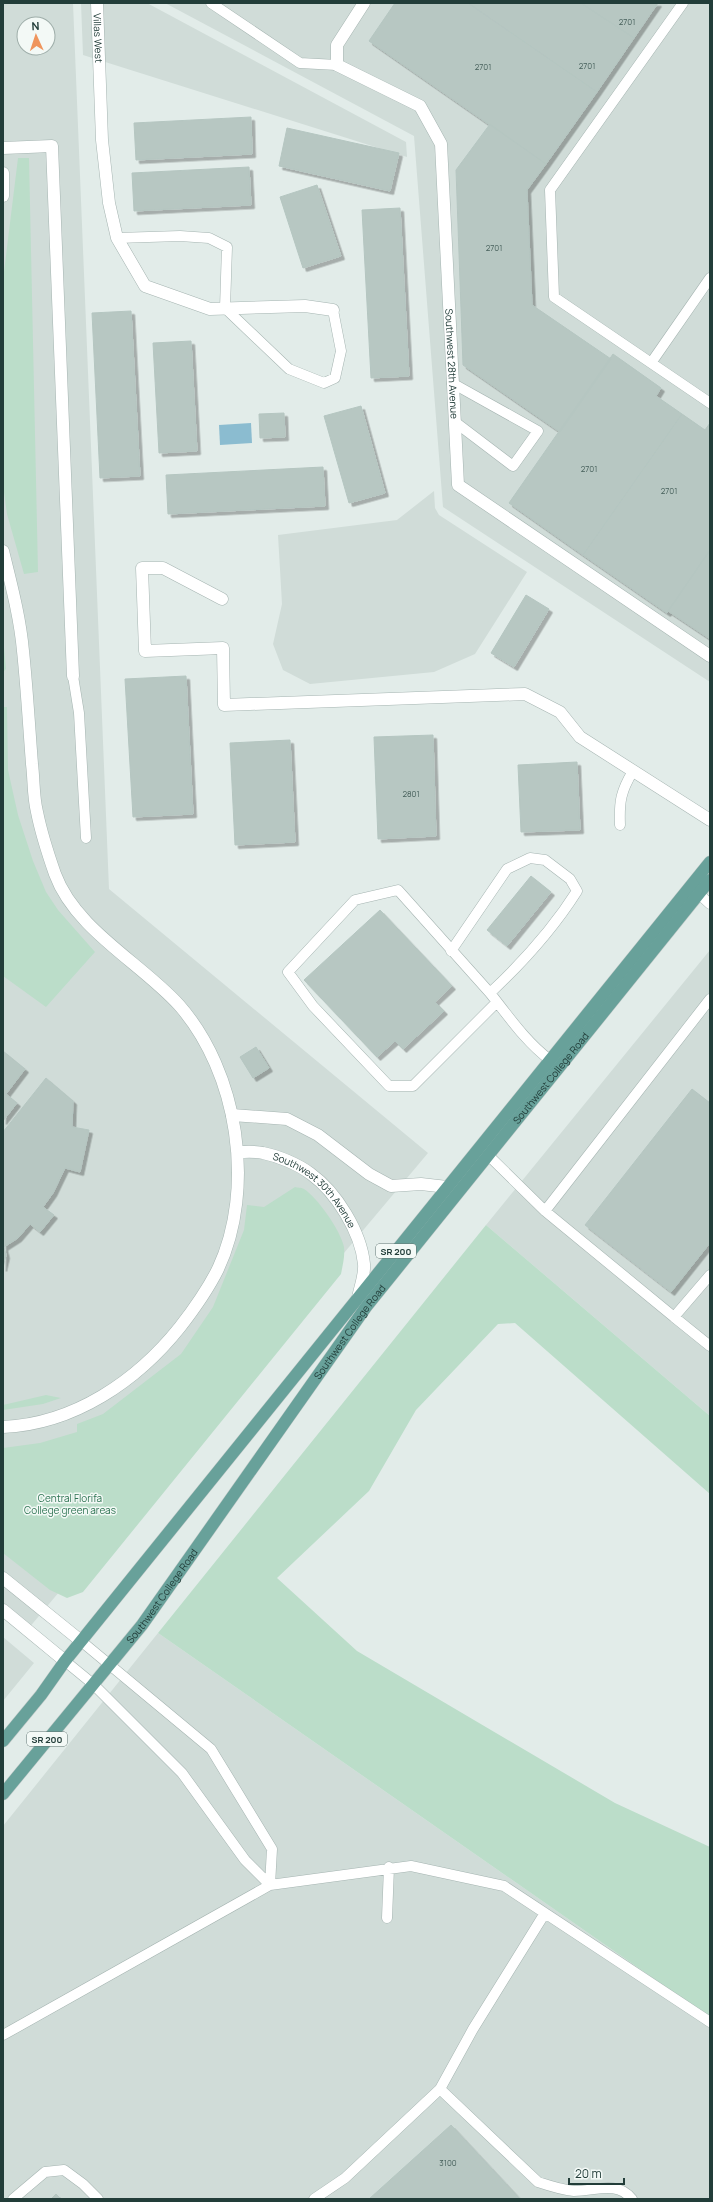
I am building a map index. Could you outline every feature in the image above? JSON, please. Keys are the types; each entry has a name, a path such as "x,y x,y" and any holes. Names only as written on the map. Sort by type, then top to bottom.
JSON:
{"main road":[{"name":"Southwest College Road","path":"3,1741 41,1695 81,1641 710,862"},
{"name":"Southwest College Road","path":"3,1794 142,1625 366,1307 710,880"}],"street":[{"name":"Villas West","path":"97,3 102,140 109,203 117,238 145,286 210,309 305,306 333,310"},
{"path":"337,65 337,45 364,3"},
{"name":"Southwest 28th Avenue","path":"337,65 420,106 441,144 458,485 710,656"},
{"path":"3,148 52,146 73,676"},
{"path":"3,173 3,196"},
{"path":"3,551 23,648 36,811 56,876 72,907 149,975 181,1007 210,1051 225,1088 232,1116 238,1152 235,1208 219,1268 189,1317 172,1338 144,1366 104,1396 53,1419 3,1427"},
{"path":"222,599 162,568 142,568 145,651 223,648 224,705 524,694 560,712 580,737 710,820"},
{"path":"232,1116 287,1119 318,1135 369,1174 391,1186 421,1184 447,1187"},
{"name":"Southwest 30th Avenue","path":"238,1152 261,1152 281,1159 310,1174 336,1199 357,1233 359,1241 364,1265 358,1298"},
{"path":"3,1578 81,1641"},
{"path":"3,1610 65,1661"}],"lane":[{"path":"212,3 300,63 337,65"},
{"path":"683,3 550,190 554,297 710,404"},
{"path":"117,238 180,236 209,238 227,248 225,308 289,369 324,383 335,378 341,351 333,310"},
{"path":"652,363 710,278"},
{"path":"452,383 538,432 513,466 455,422"},
{"path":"73,676 79,712 86,838"},
{"path":"620,825 619,808 622,789 633,771"},
{"path":"451,951 507,869 530,858 545,860 570,879 576,891 564,912 516,969 490,993"},
{"path":"497,1002 413,1086 389,1086 313,1006 288,972 355,900 398,890 490,993 533,1047 550,1060"},
{"path":"699,894 710,904"},
{"path":"545,1210 710,1000"},
{"path":"488,1155 545,1210 710,1346"},
{"path":"674,1317 710,1275"},
{"path":"81,1641 211,1749 272,1849 270,1885"},
{"path":"65,1661 93,1684 182,1773 245,1860 270,1885"},
{"path":"3,2035 270,1885 411,1866 504,1886 710,2022"},
{"path":"388,1918 389,1868"},
{"path":"314,2199 345,2178 440,2089 477,2023 545,1913"},
{"path":"440,2089 538,2182 556,2188 575,2191 614,2187 627,2193 632,2199"},
{"path":"13,2199 45,2172 64,2170 83,2184 98,2199"}],"shaded area":[{"path":"3,3 73,3 109,889 428,1153 28,1629 3,1611"},
{"path":"81,3 147,3 406,142 407,157 83,55"},
{"path":"165,3 710,3 710,682 443,507 414,136"},
{"path":"434,491 435,508 439,515 527,572 475,654 434,672 310,684 283,670 273,644 282,604 278,535 397,520"},
{"path":"710,950 710,1416 486,1225"},
{"path":"158,1633 710,2018 710,2199 3,2199 3,1826"},
{"path":"3,1637 34,1663 3,1701"}],"green space":[{"path":"18,158 29,158 38,572 24,574 7,514 3,485 3,280"},
{"path":"3,637 6,669 3,672"},
{"path":"3,707 7,707 8,770 18,815 33,861 46,892 58,910 95,952 46,1007 3,976"},
{"name":"Central Florifa College green areas","path":"295,1187 304,1189 315,1199 328,1215 338,1232 344,1247 344,1260 341,1274 83,1592 67,1598 50,1590 3,1553 3,1448 40,1443 77,1432 77,1424 103,1414 181,1354 213,1307 244,1230 247,1205 264,1207"},
{"path":"486,1225 710,1416 710,1494 515,1323 498,1324 416,1410 369,1491 277,1578 357,1651 615,1803 710,1847 710,2018 158,1633"},
{"path":"46,1395 61,1398 43,1404 3,1410 3,1405"}],"water":[{"path":"251,423 252,443 220,445 219,425"}],"building":[{"path":"395,3 468,3 597,92 546,164 369,41"},
{"path":"468,3 581,3 634,38 597,92"},
{"path":"581,3 658,3 634,38"},
{"path":"251,117 252,154 136,160 134,123"},
{"path":"490,124 546,164 527,190 532,305 611,359 560,432 463,365 456,170"},
{"path":"287,128 399,153 390,191 279,166"},
{"path":"249,167 251,205 134,211 132,173"},
{"path":"317,185 341,256 303,268 280,197"},
{"path":"400,208 409,376 371,378 362,210"},
{"path":"131,311 140,476 100,478 92,313"},
{"path":"191,341 197,451 159,453 153,343"},
{"path":"613,354 661,388 656,396 682,414 583,555 509,503"},
{"path":"361,406 385,493 349,503 324,416"},
{"path":"284,413 285,437 260,438 259,414"},
{"path":"682,414 705,430 710,423 710,550 667,613 583,555"},
{"path":"323,467 325,506 168,514 166,475"},
{"path":"710,550 710,639 668,611"},
{"path":"526,595 549,609 514,667 491,653"},
{"path":"186,676 193,814 133,817 125,679"},
{"path":"433,735 436,836 378,839 374,737"},
{"path":"290,740 295,842 235,845 230,743"},
{"path":"577,762 580,830 521,832 518,765"},
{"path":"531,876 551,892 507,946 487,930"},
{"path":"380,910 452,986 435,1002 444,1011 403,1049 395,1041 377,1057 304,980"},
{"path":"256,1047 269,1068 253,1078 240,1057"},
{"path":"3,1051 25,1069 6,1094 17,1103 3,1121"},
{"path":"46,1078 73,1101 72,1127 89,1130 80,1172 65,1168 53,1193 43,1207 54,1215 40,1232 30,1224 18,1238 4,1247 6,1255 3,1268 3,1132"},
{"path":"692,1089 710,1103 710,1243 671,1292 585,1225"},
{"path":"451,2125 520,2199 369,2199"},
{"path":"56,2194 61,2199 51,2199"}]}
